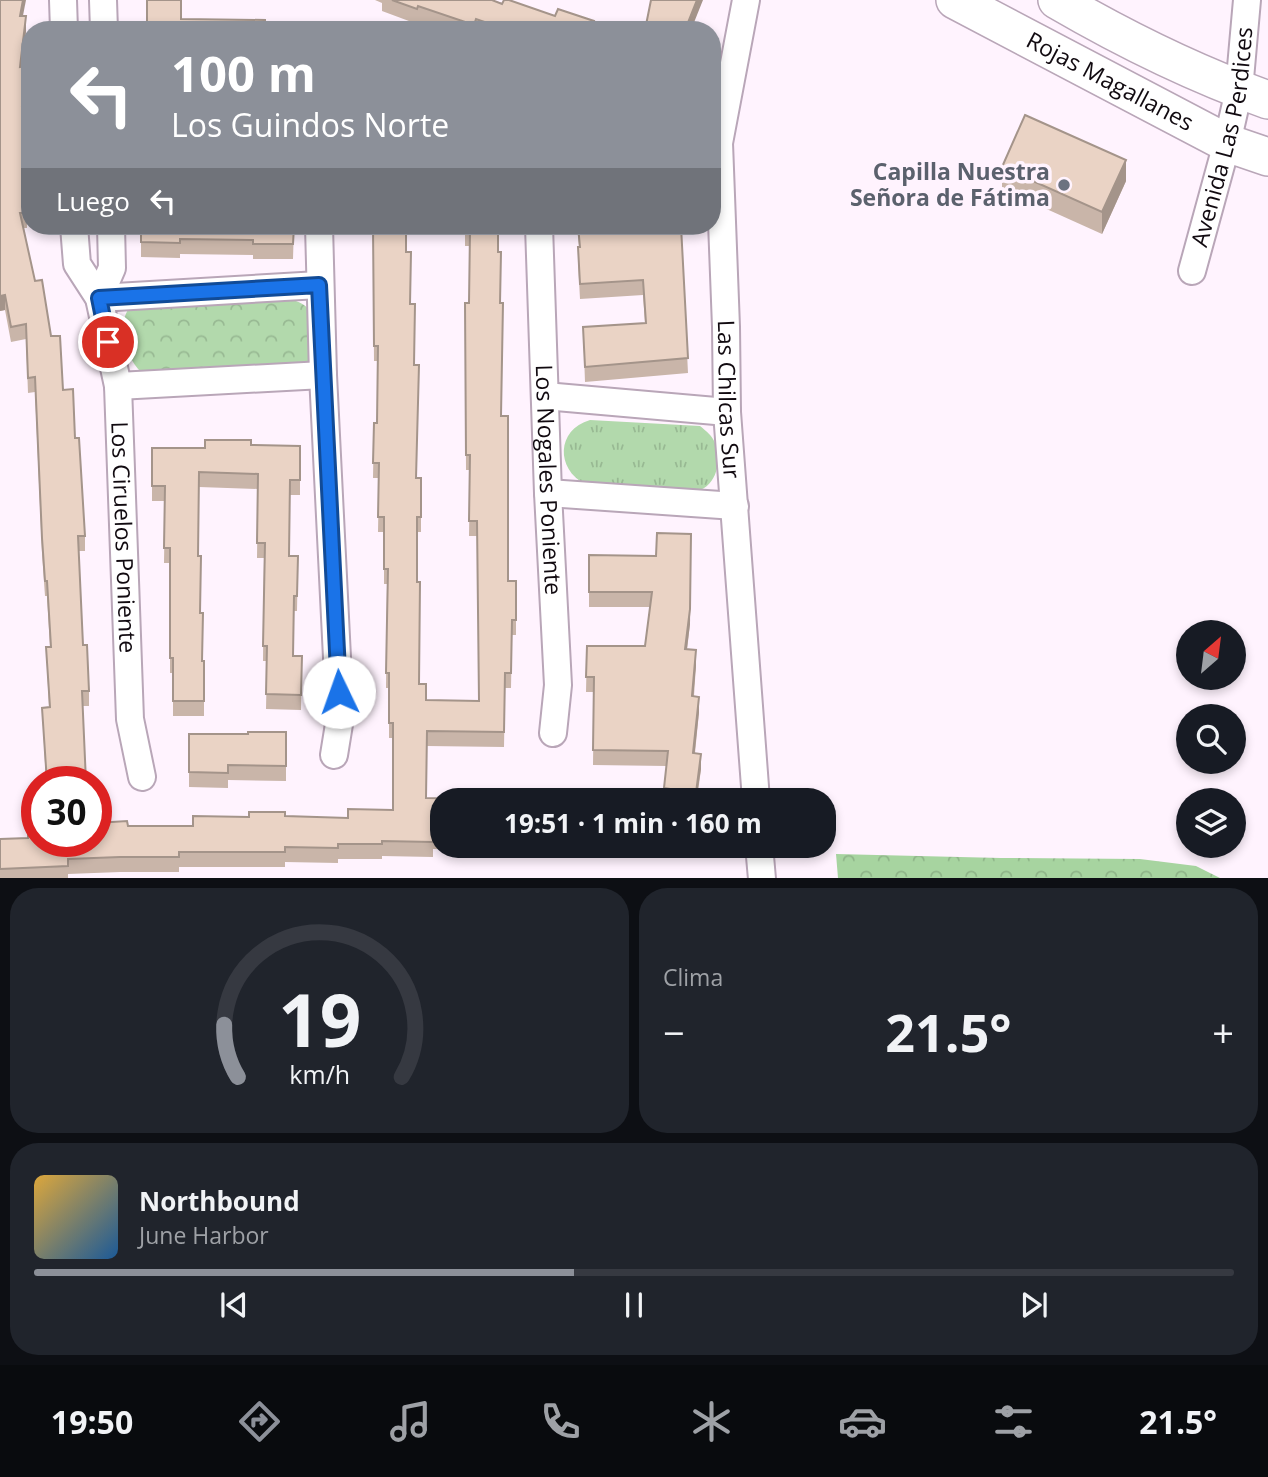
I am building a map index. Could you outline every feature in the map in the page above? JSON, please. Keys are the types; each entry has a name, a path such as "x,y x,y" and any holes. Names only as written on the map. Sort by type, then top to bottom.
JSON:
{"street":[{"path":"63,0 64,21"},
{"path":"103,0 104,21"},
{"name":"Las Chilcas Sur","path":"721,132 746,0"},
{"name":"Rojas Magallanes","path":"955,0 1227,143 1268,157"},
{"name":"Rojas Magallanes","path":"1057,0 1179,63 1254,95"},
{"name":"Avenida Las Perdices","path":"1192,271 1227,143 1254,95 1247,0"},
{"name":"Las Chilcas Sur","path":"721,196 727,412 755,788"},
{"name":"Los Ciruelos Poniente","path":"75,235 77,264 99,298 118,386 130,719 142,777"},
{"path":"111,235 112,268 99,298 319,285"},
{"path":"318,235 340,718 334,755"},
{"name":"Los Nogales Poniente","path":"539,235 558,685 553,733"},
{"path":"118,386 323,375"},
{"path":"545,396 727,412"},
{"path":"548,493 735,506"},
{"path":"760,858 762,878"}],"green space":[{"path":"287,299 303,304 312,314 317,327 321,343 306,370 142,373 131,359 124,342 123,323 130,307"},
{"path":"590,420 700,426 709,433 717,450 718,464 713,478 709,484 697,491 585,484 569,469 564,450 571,432"},
{"path":"836,854 1140,859 1196,866 1220,878 838,878"}],"building":[{"path":"0,0 23,0 20,16 26,16 25,21 21,21 21,235 25,235 35,281 42,280 51,336 60,336 63,390 73,389 75,438 79,438 85,536 78,536 83,645 87,645 89,691 82,691 85,766 46,766 42,708 50,707 46,647 51,647 42,538 35,377 28,378 26,324 11,327 5,295 0,296"},
{"path":"147,0 181,0 181,19 265,20 265,21 147,21"},
{"path":"392,0 492,0 502,4 504,0 509,0 555,16 558,9 594,21 462,21 418,6 417,9"},
{"path":"651,0 697,0 689,21 647,21"},
{"path":"1025,115 1126,160 1102,212 1002,167"},
{"path":"141,235 294,235 293,244 253,244 253,240 180,239 180,243 141,242"},
{"path":"373,235 406,235 406,252 411,252 410,304 415,304 414,365 419,365 416,478 421,478 421,517 417,517 417,582 420,582 419,684 426,684 426,700 479,701 477,521 469,521 470,455 466,455 465,303 469,303 470,235 498,235 498,252 501,252 500,303 503,303 501,416 508,416 508,581 516,581 516,620 512,620 511,673 505,673 504,732 427,731 426,798 430,798 430,842 382,841 382,844 338,844 338,848 285,847 285,852 179,852 179,857 68,859 68,866 0,869 0,839 21,838 21,857 112,857 112,822 127,821 128,826 193,826 193,816 249,817 249,812 285,812 285,816 348,818 348,809 393,810 393,723 389,723 389,673 386,673 388,569 384,569 384,517 378,517 379,463 373,463 374,423 377,423 378,346 374,346"},
{"path":"579,235 681,235 688,358 585,367 583,327 646,323 643,280 580,284"},
{"path":"205,440 251,440 251,445 300,446 300,480 290,480 289,556 298,556 293,656 302,656 301,695 266,694 267,646 263,646 265,543 257,543 258,474 199,472 198,556 201,556 200,613 203,613 204,701 173,701 173,658 170,658 170,548 164,548 165,486 152,486 152,448 205,448"},
{"path":"657,533 691,534 690,609 685,649 696,650 692,696 699,697 693,753 701,754 697,788 664,788 668,751 593,750 594,677 586,677 587,646 645,646 652,592 589,592 589,555 656,556"},
{"path":"286,732 286,766 228,765 228,773 189,772 189,734"}],"place":[{"name":"Capilla Nuestra Señora de Fátima","path":"1064,185"}],"route":[{"path":"108,342 99,298 319,285 339,692"}]}
